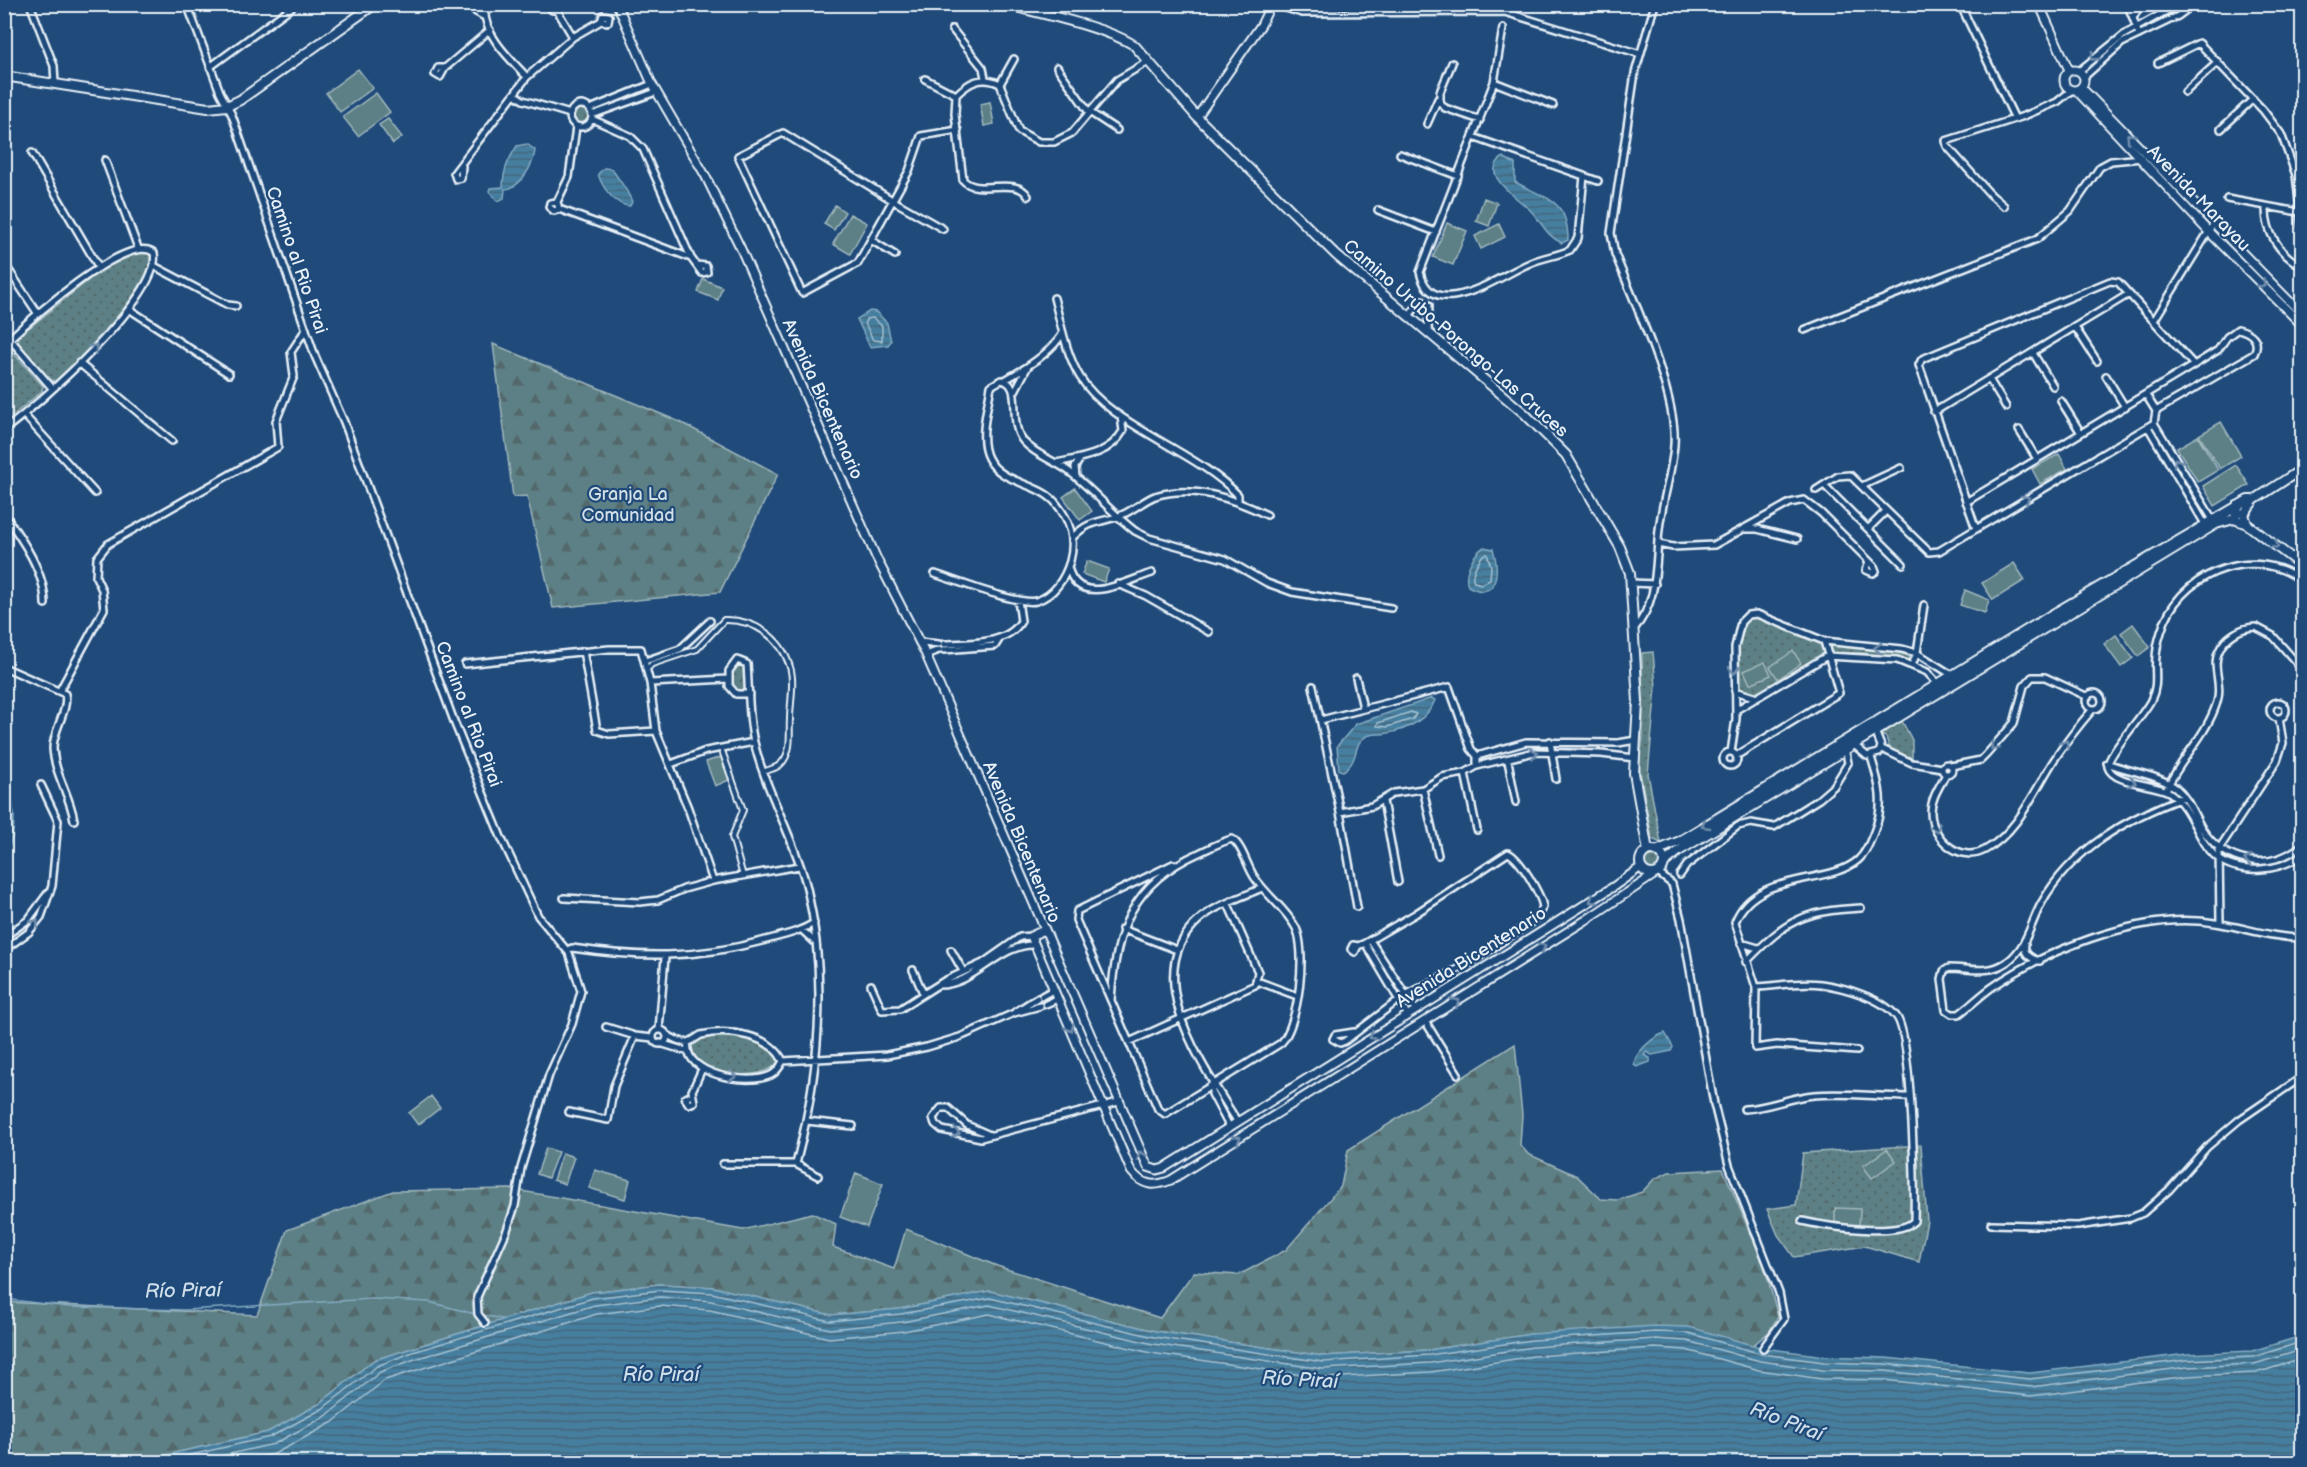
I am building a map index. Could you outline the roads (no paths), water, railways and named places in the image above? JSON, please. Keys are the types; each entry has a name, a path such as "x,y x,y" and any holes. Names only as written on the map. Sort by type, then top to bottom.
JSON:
{"main road":[{"path":"4,76 208,108 226,106 240,100 375,4"},
{"name":"Camino Urubo-Porongo-Las Cruces","path":"1009,5 1121,38 1149,61 1197,117 1336,255 1557,444 1620,547 1631,583 1638,702 1635,758 1638,804 1652,851"},
{"path":"2247,524 2244,514 2254,500 2302,469"},
{"path":"2254,500 2248,500 2209,522 1952,675 1939,687 1875,731 1679,851 1664,863 1656,874 1646,873 1641,867 1642,855 1680,841 1939,687 2216,524 2234,519 2247,524 2302,566"},
{"path":"2234,519 2238,511 2237,506"},
{"path":"1652,851 1662,856 1664,863"}],"street":[{"path":"30,4 54,66 55,84"},
{"name":"Camino al Rio Pirai","path":"187,4 210,67 232,115 306,329 501,837 538,916 567,950 580,991 572,1024 549,1075 507,1230 477,1296 478,1314 485,1323"},
{"path":"280,4 284,13"},
{"path":"210,67 296,4"},
{"path":"549,4 552,10 558,7 573,37"},
{"name":"Avenida Bicentenario","path":"617,4 656,92 710,185 876,557 926,655 1145,1164 1152,1170 1164,1168 1613,887 1641,867"},
{"path":"1197,117 1243,52 1272,4 1302,13 1505,12 1640,54"},
{"path":"1634,629 1641,622 1655,584 1658,544 1674,445 1672,414 1645,330 1615,254 1611,233 1640,54 1655,4"},
{"path":"1960,4 2015,119"},
{"path":"2039,4 2069,70 2082,74"},
{"path":"2127,4 2139,35"},
{"path":"2133,18 2141,4"},
{"path":"2004,206 1990,194 1947,146 1946,141 2015,119 2057,102 2076,89 2082,74 2100,52 2137,27 2179,4"},
{"path":"2082,74 2122,43 2178,16 2194,4"},
{"path":"483,16 490,30 526,77"},
{"path":"462,166 526,77 573,37 601,21"},
{"path":"1503,28 1494,82 1420,272 1422,280 1429,290 1437,295 1458,296 1536,260 1570,250 1578,238 1584,176"},
{"path":"952,29 983,68 985,78"},
{"path":"445,68 490,30"},
{"path":"2158,63 2199,43 2253,99 2281,134 2296,175 2302,228"},
{"path":"1000,84 1014,59"},
{"path":"956,95 972,82 985,78 1000,84 1019,131 1039,142 1064,139 1115,81 1149,61"},
{"path":"2185,92 2218,62"},
{"path":"1427,124 1452,63"},
{"path":"1058,67 1088,111 1117,130"},
{"path":"2069,70 2064,81 2076,89"},
{"path":"925,80 956,95"},
{"path":"1494,82 1553,105"},
{"path":"652,84 591,114 586,127 576,127 570,121 570,114 576,106 584,105 591,114 621,131 643,149 691,258 698,265"},
{"name":"Avenida Marayau","path":"2076,89 2150,157 2302,314"},
{"name":"Avenida Marayau","path":"2076,89 2208,231 2302,325"},
{"path":"591,114 656,92"},
{"path":"514,94 523,100 570,114"},
{"path":"956,95 963,180 967,185 1008,187 1026,192 1028,196"},
{"path":"1438,99 1442,106"},
{"path":"2221,129 2253,99"},
{"path":"1434,106 1442,106 1480,120"},
{"path":"576,127 571,169 556,202 560,209 691,258"},
{"path":"943,229 892,200 783,133 738,156 802,293 858,263 892,200 909,171 921,136 958,129"},
{"path":"1473,137 1598,181"},
{"path":"32,153 99,268"},
{"path":"1400,154 1458,176"},
{"path":"1804,330 2037,239 2070,211 2100,167 2111,161 2150,157"},
{"path":"105,160 138,248"},
{"path":"2227,199 2299,212"},
{"path":"2266,207 2267,225 2278,246 2290,260 2302,266"},
{"path":"1378,210 1436,232"},
{"path":"2155,319 2214,223"},
{"path":"870,240 895,255"},
{"path":"4,344 38,314 99,268 138,248 146,248 154,253 153,266 129,309 79,363 24,415 4,430"},
{"path":"4,262 38,314"},
{"path":"153,266 236,306"},
{"path":"1976,529 1919,365 1928,355 2110,281 2118,282 2155,319 2194,365"},
{"path":"1408,317 1429,290"},
{"path":"1934,412 2129,294"},
{"path":"1428,335 1430,304 1437,295"},
{"path":"1054,298 1073,366 1100,401 1214,471 1238,495 1239,501"},
{"path":"129,309 229,374"},
{"path":"2075,327 2097,361"},
{"path":"60,690 104,609 102,590 96,578 97,558 108,544 278,447 276,421 294,376 291,352 306,329"},
{"path":"1966,502 2218,350 2227,337 2238,329 2249,333 2255,339 2257,344 2254,354 2156,411"},
{"path":"935,574 1018,600 1034,601 1047,597 1056,589 1068,567 1073,537 1066,517 1053,500 1035,488 1001,473 987,456 984,446 991,386 1027,367 1054,345 1063,333"},
{"path":"10,339 52,388"},
{"path":"2033,353 2053,386"},
{"path":"79,363 172,441"},
{"path":"1027,367 1015,391 1016,429 1024,442 1036,453 1076,477 1117,517 1149,538 1225,559 1267,583 1292,592 1391,608"},
{"path":"2106,376 2125,407"},
{"path":"1989,379 2006,407"},
{"path":"1005,380 1015,391"},
{"path":"2146,395 2156,411 2154,423 2209,522"},
{"path":"2061,401 2081,433"},
{"path":"24,415 95,493"},
{"path":"1056,463 1081,458 1110,446 1120,436 1124,426 1121,415"},
{"path":"1816,489 1844,475 1850,475 1929,552 1939,551 2154,423"},
{"path":"2148,427 2209,522"},
{"path":"2019,430 2037,459"},
{"path":"1076,477 1075,467 1081,458"},
{"path":"1862,486 1902,468"},
{"path":"1824,485 1904,564"},
{"path":"1073,537 1091,523 1117,517 1154,497 1171,493 1191,492 1239,501 1267,515"},
{"path":"1658,544 1673,547 1714,545 1790,503 1804,500 1821,513 1869,561"},
{"path":"1868,529 1886,511"},
{"path":"4,514 34,564 45,592 45,604"},
{"path":"1743,530 1757,529 1797,539"},
{"path":"2302,581 2284,569 2269,564 2252,563 2215,572 2189,588 2172,607 2161,634 2156,658 2157,685 2151,699 2140,720 2112,751 2107,763 2108,769 2115,776 2166,790 2181,798 2198,835 2219,858 2232,865 2256,869 2277,867 2302,854"},
{"path":"1068,567 1074,582 1088,591 1096,591 1152,573"},
{"path":"1631,583 1655,584"},
{"path":"1118,584 1146,596 1209,632"},
{"path":"920,642 939,647 1000,638 1017,629 1022,621 1018,600"},
{"path":"1912,665 1917,653 1924,605"},
{"path":"1824,641 1839,693 1734,754 1736,647 1741,621 1748,615 1757,614 1824,641 1917,653 1952,675"},
{"path":"647,669 652,664 697,649 724,620 751,622 768,633 790,668 791,694 789,748 781,763 765,771"},
{"path":"645,661 680,649 710,621"},
{"path":"2166,790 2202,734 2214,710 2219,688 2216,660 2225,641 2240,630 2256,627 2273,636 2302,669"},
{"path":"926,655 939,647"},
{"path":"465,664 584,651 641,649 650,683 656,731 713,881"},
{"path":"584,651 597,730 609,734 656,731"},
{"path":"1736,710 1827,656 1872,657 1912,665 1927,672 1939,687"},
{"path":"750,694 736,694 728,680 732,664 737,660 747,664 750,694 754,742 799,866 814,923 816,943 818,991 816,1058 807,1121 796,1164"},
{"path":"4,667 38,683 60,690 67,702 53,747 57,768 71,803 74,820"},
{"path":"1942,768 1946,764 1951,766 1981,760 1986,755 2014,723 2024,686 2032,677 2045,677 2088,698"},
{"path":"1356,678 1363,708"},
{"path":"650,683 728,680"},
{"path":"1313,686 1341,812 1357,907"},
{"path":"1321,720 1449,687 1471,749 1477,756 1477,766"},
{"path":"1736,691 1757,698"},
{"path":"1951,766 1951,772 1946,774 1932,804 1933,823 1937,834 1950,847 1965,854 1979,852 2013,825 2069,738 2093,709 2100,706 2102,699 2094,694 2088,698 2087,705 2093,709"},
{"path":"2220,923 2219,849 2277,761 2283,743 2279,718"},
{"path":"1875,731 1882,750 1912,763 1942,768 1946,774"},
{"path":"1477,756 1526,742 1618,743 1636,740"},
{"path":"1550,741 1556,779"},
{"path":"670,764 721,747 754,742"},
{"path":"1618,743 1618,756"},
{"path":"1854,744 1871,757 1882,808 1872,836 1860,859 1847,867 1787,882 1762,894 1738,915 1735,922 1746,962 1756,987 1755,1048 1777,1045 1857,1051"},
{"path":"721,747 743,810 732,837 743,876"},
{"path":"1680,875 1724,835 1738,826 1751,823 1774,827 1820,799 1834,786 1848,763 1845,748"},
{"path":"1871,757 1882,750"},
{"path":"1341,812 1372,806 1394,793 1423,789 1442,777 1465,773 1477,766 1526,754 1552,752 1635,758"},
{"path":"1508,760 1516,802"},
{"path":"2107,763 2169,784 2219,849 2234,857 2265,862 2280,859 2302,845"},
{"path":"1465,773 1477,830"},
{"path":"4,950 29,932 41,917 52,886 58,821 41,785"},
{"path":"1423,789 1438,855"},
{"path":"2181,798 2113,829 2079,856 2058,878 2045,898 2025,943 2012,957 1999,966 1984,970 1949,968 1944,970 1942,979 1946,1010 1952,1014 1959,1014 1991,988 2040,961 2122,928 2181,920 2220,923 2271,936 2302,938"},
{"path":"1383,801 1398,882"},
{"path":"1232,839 1238,844 1248,867 1262,888 1291,919 1300,940 1297,996 1292,1023 1286,1037 1165,1114 1158,1109 1111,1001 1076,920 1077,911 1173,864 1232,839"},
{"path":"1354,1032 1405,995 1470,963 1536,919 1543,907 1542,899 1516,857 1508,853 1415,914 1358,946"},
{"path":"1111,1001 1115,955 1122,929 1142,895 1173,864"},
{"path":"564,898 649,901 713,881 799,866"},
{"path":"1656,874 1672,884 1681,919 1714,1104 1729,1165 1779,1293 1784,1319 1763,1348"},
{"name":"Avenida Bicentenario","path":"1030,936 1131,1171 1137,1178 1148,1184 1159,1185 1213,1154 1656,874"},
{"path":"4,937 28,920 52,886"},
{"path":"1613,887 1620,898"},
{"path":"1237,1121 1212,1083 1182,1019 1172,975 1177,950 1200,918 1262,888"},
{"path":"1129,1042 1251,988 1257,981 1258,972 1228,904"},
{"path":"1746,962 1758,948 1809,914 1824,910 1862,908"},
{"path":"1570,914 1577,926"},
{"path":"567,950 572,948 624,956 694,955 748,945 802,930 814,923"},
{"path":"1122,929 1177,950"},
{"path":"802,930 816,943"},
{"path":"871,985 878,1005 887,1012 900,1009 923,993 983,963 1020,937 1030,936 1044,930"},
{"path":"938,986 958,982 1022,945 1034,945 1048,940"},
{"path":"1367,942 1415,1009"},
{"path":"1367,942 1407,1014"},
{"path":"1741,943 1758,948"},
{"path":"2025,943 2026,953 2040,961"},
{"path":"951,950 963,971"},
{"path":"653,1038 659,1030 665,957"},
{"path":"913,970 923,993"},
{"path":"1257,981 1297,996"},
{"path":"1014,1013 1022,1005 1066,983"},
{"path":"1756,987 1821,984 1854,994 1888,1009 1903,1027 1914,1204 1912,1224 1905,1227 1855,1229 1831,1228 1802,1221"},
{"path":"783,1061 887,1055 927,1047 960,1037 1014,1013 1043,1005 1070,993"},
{"path":"1425,1021 1458,1074"},
{"path":"606,1027 635,1036 653,1038 660,1043 686,1051"},
{"path":"659,1030 674,1039 688,1042 712,1034 746,1036 772,1046 783,1061"},
{"path":"660,1043 665,1040 666,1034"},
{"path":"569,1112 608,1120 614,1086 635,1036"},
{"path":"688,1042 686,1051 690,1059 702,1069 723,1075 765,1077 778,1069 783,1061"},
{"path":"692,1095 702,1069"},
{"path":"1991,1224 2078,1226 2131,1218 2154,1204 2188,1166 2239,1120 2302,1077"},
{"path":"1212,1083 1212,1094 1229,1126"},
{"path":"1744,1108 1764,1108 1793,1098 1816,1094 1909,1097"},
{"path":"1272,1100 1280,1112"},
{"path":"990,1135 967,1125 948,1108 941,1108 933,1118 935,1124 942,1130 972,1138 990,1135 1118,1102"},
{"path":"807,1121 853,1126"},
{"path":"1205,1141 1205,1149 1213,1154"},
{"path":"723,1164 796,1164 818,1176"},
{"path":"1164,1168 1171,1180"}],"water":[{"path":"527,144 535,150 529,168 516,185 505,189 504,198 498,201 489,191 490,188 503,187 505,171 511,156 517,146"},
{"path":"1503,157 1515,164 1515,182 1545,197 1559,208 1567,226 1568,240 1562,243 1552,237 1530,210 1497,179 1496,164"},
{"path":"604,168 612,169 623,185 632,202 630,206 619,203 606,190 598,174"},
{"path":"870,311 876,312 887,323 891,341 888,345 870,347 857,319"},
{"path":"1484,547 1493,549 1496,574 1491,587 1478,590 1468,586 1467,575 1473,559"},
{"path":"1432,698 1435,700 1432,707 1416,722 1395,732 1370,735 1361,740 1352,763 1343,771 1339,770 1337,746 1356,724"},
{"path":"4,774 11,794 14,815 12,836 5,856"},
{"path":"1665,1033 1673,1047 1671,1051 1652,1055 1647,1052 1644,1055 1650,1058 1650,1062 1637,1067 1634,1065 1637,1055 1645,1046"},
{"name":"Río Piraí","path":"660,1284 713,1287 831,1315 900,1309 990,1291 1155,1331 1323,1356 1429,1350 1531,1334 1655,1326 1689,1327 1763,1348 1825,1356 1886,1358 2030,1373 2187,1354 2252,1351 2302,1336 2302,1462 93,1462 157,1457 268,1432 319,1404 374,1360 592,1292"}],"waterway":[{"name":"Río Piraí","path":"4,1299 70,1307 185,1310 373,1299 429,1302 475,1314"},
{"name":"Río Piraí","path":"483,1315 502,1319"}],"park label":[{"name":"Granja La Comunidad","path":"628,504"}]}
